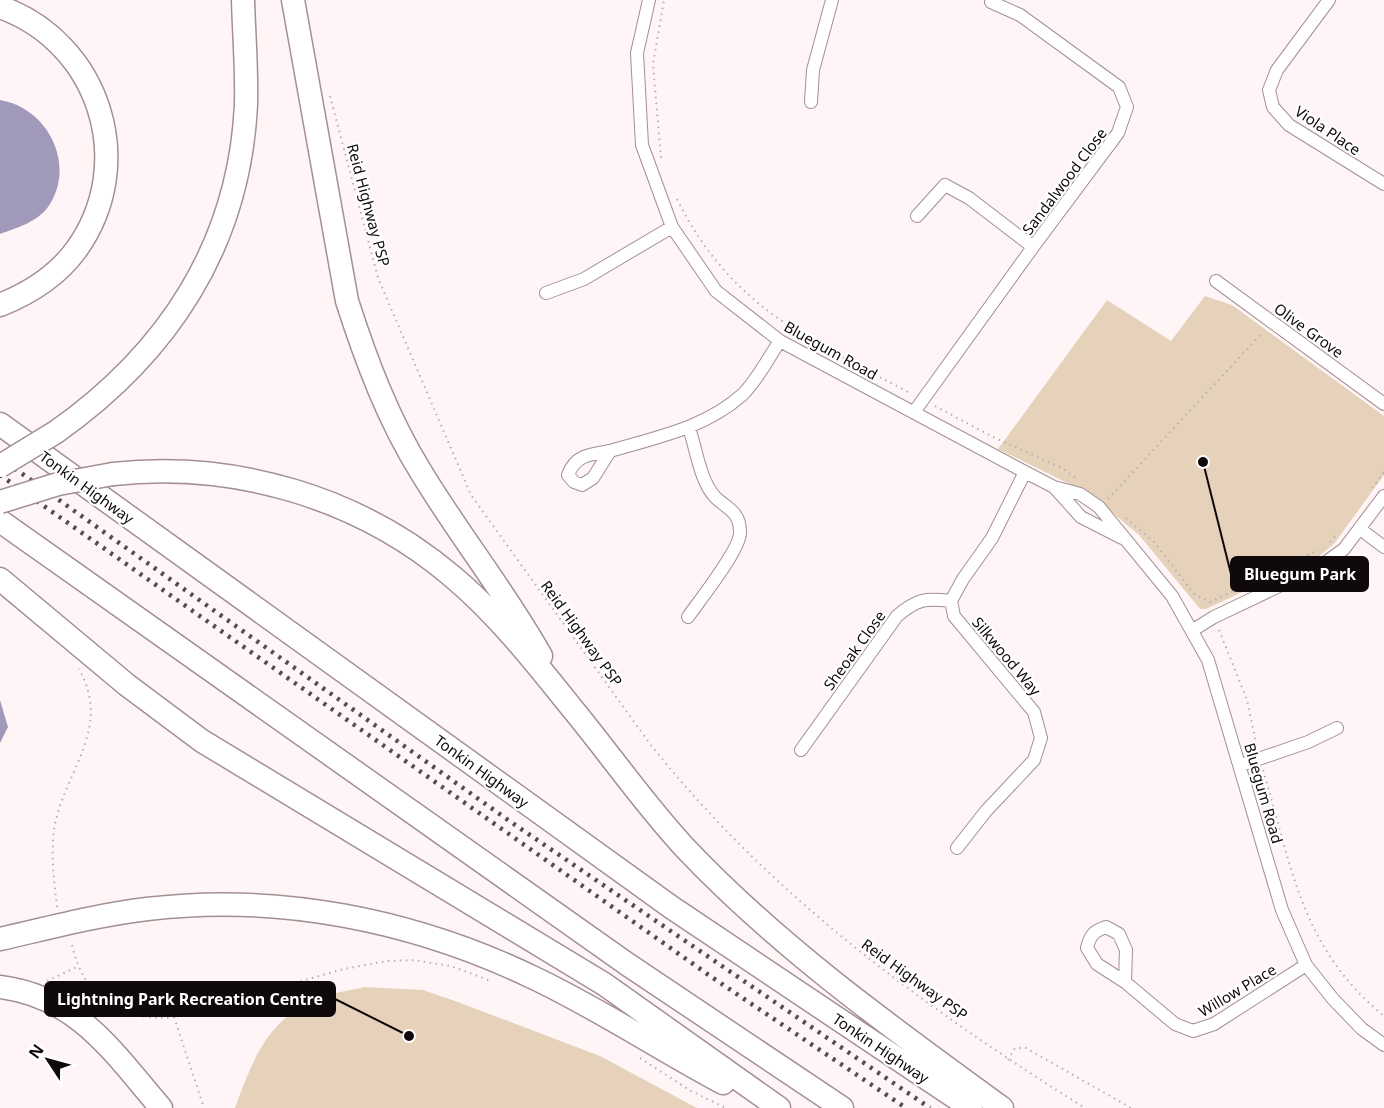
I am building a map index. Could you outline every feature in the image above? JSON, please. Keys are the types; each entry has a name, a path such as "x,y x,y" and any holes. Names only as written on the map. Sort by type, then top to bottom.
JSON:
{"highway":[{"path":"0,466 56,432 109,392 130,372 163,334 190,293 213,249 230,202 241,154 246,105 243,0"},
{"path":"293,0 347,301 378,388 420,471 524,625 567,702"},
{"path":"0,7 34,23 53,37 84,72 102,116 107,162 98,209 76,250 42,283 0,305"},
{"name":"Tonkin Highway","path":"0,424 653,894 971,1108"},
{"path":"0,502 58,483 113,474 172,471 248,479 286,488 357,515 391,533 453,577 501,625 567,702 645,803 728,891 819,971 1002,1108"},
{"path":"0,521 627,964 842,1108"},
{"path":"0,579 127,685 202,741 594,978 779,1108"},
{"path":"0,939 148,909 211,906 280,908 342,915 398,926 467,949 531,977 769,1108"},
{"path":"0,987 42,996 86,1023 161,1108"}],"street":[{"name":"Bluegum Road","path":"649,0 638,53 642,145 672,227 716,291 780,341 1025,472 1054,487 1080,494 1099,507 1172,596 1208,660 1241,765 1282,910 1306,965 1333,999 1362,1029 1384,1045"},
{"path":"811,102 813,70 832,0"},
{"name":"Viola Place","path":"1329,0 1277,70 1269,90 1273,107 1289,125 1384,183"},
{"name":"Sandalwood Close","path":"915,412 1118,133 1127,107 1119,87 1020,15 991,2"},
{"path":"917,216 945,185 969,198 1033,247"},
{"path":"546,293 584,279 672,227"},
{"name":"Olive Grove","path":"1216,281 1384,404"},
{"path":"610,451 689,428 716,415 744,393 780,341"},
{"path":"688,617 732,554 741,533 735,511 714,496 706,481 689,428"},
{"path":"951,601 963,579 992,538 1025,472"},
{"name":"Bluegum Road","path":"1054,487 1081,516 1125,540"},
{"path":"1193,630 1214,617 1319,567 1344,549 1384,496"},
{"path":"1360,529 1384,547"},
{"name":"Sheoak Close","path":"801,750 897,616 913,603 930,599 951,601"},
{"name":"Silkwood Way","path":"951,601 954,616 1034,712 1041,738 1034,760 986,811 957,848"},
{"path":"1241,765 1308,742 1337,728"},
{"name":"Willow Place","path":"1125,982 1175,1024 1193,1031 1214,1024 1306,965"}],"path":[{"path":"664,0 653,64 653,87 664,167"},
{"name":"Reid Highway PSP","path":"328,90 378,278 471,495 492,528 650,744 685,786 775,879 828,927 916,997 1008,1060 1085,1108"},
{"path":"676,198 694,234 726,273 752,299 785,326 993,437 1062,468 1080,481"},
{"path":"1106,501 1273,322"},
{"path":"1370,491 1384,472"},
{"path":"1122,515 1155,543 1194,594 1210,602 1247,700 1260,759 1299,900 1334,965 1354,989 1384,1016"},
{"path":"1210,602 1325,547 1342,529"},
{"path":"57,907 53,869 56,822 86,746 90,726 89,698 83,676 76,663"},
{"path":"72,945 77,967 90,988 105,1001 123,1011 139,1016 174,1017 344,969 387,961 412,960 451,966 500,984"},
{"path":"42,984 77,967"},
{"path":"174,1017 204,1108"},
{"path":"1008,1060 1015,1048 1026,1048 1131,1108"},
{"path":"633,1054 690,1091 726,1108"}],"shaded area":[{"path":"0,100 17,105 32,114 44,126 53,141 58,157 59,174 56,191 48,207 26,224 0,234"},
{"path":"1205,296 1232,305 1384,416 1384,475 1334,544 1318,557 1206,609 1200,609 1139,535 1090,494 998,449 1107,300 1171,341"},
{"path":"0,700 8,727 0,743"},
{"path":"364,987 423,990 455,1001 600,1056 697,1108 235,1108 248,1073 264,1042 286,1017 319,998"}],"railway":[{"path":"0,458 508,820 930,1108"},
{"path":"0,475 713,978 906,1108"}],"place":[{"name":"Bluegum Park","path":"1203,462"},
{"name":"Lightning Park Recreation Centre","path":"409,1036"}]}
